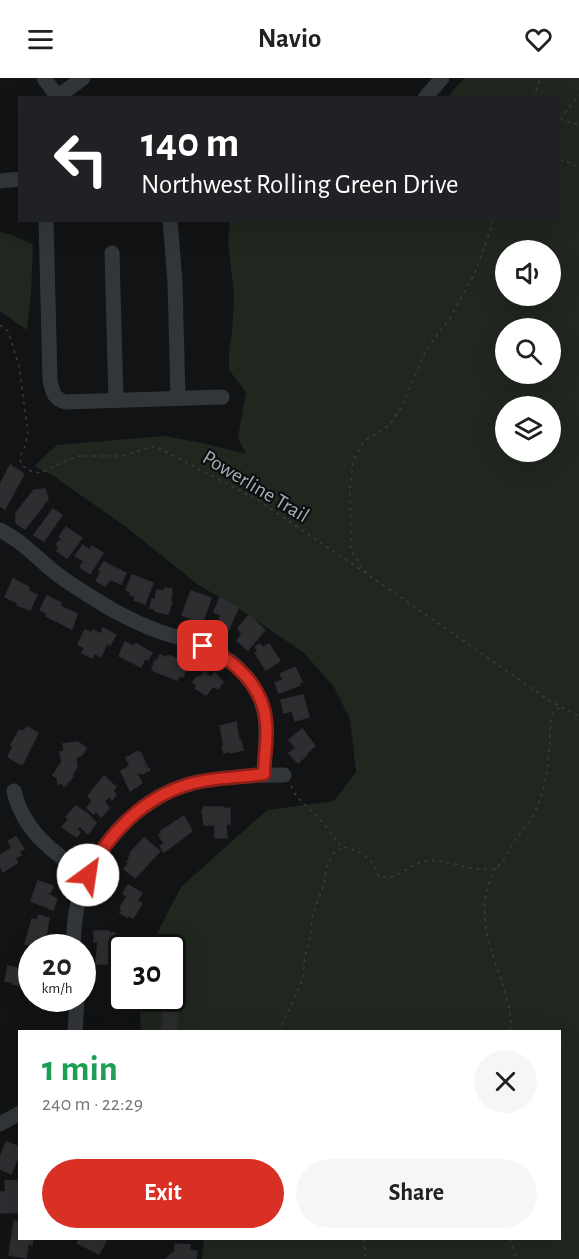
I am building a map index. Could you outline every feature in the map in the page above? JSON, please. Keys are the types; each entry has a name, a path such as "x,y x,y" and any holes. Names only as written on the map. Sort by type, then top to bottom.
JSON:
{"street":[{"path":"44,78 55,96"},
{"path":"57,96 83,78"},
{"path":"427,96 441,78"},
{"path":"0,182 18,179"},
{"path":"46,222 51,380 53,393 58,400 65,402 222,397"},
{"path":"170,222 175,282 178,398"},
{"path":"112,253 116,400"},
{"path":"0,530 20,542 57,574 114,611 158,631 217,652 240,669 257,692 264,709 266,734 264,774"},
{"path":"74,934 77,905 88,875 103,849 137,812 169,792 188,784 224,777 284,775"},
{"path":"14,791 20,810 40,839 64,860 88,875"},
{"path":"75,1030 78,1012"},
{"path":"0,1124 18,1114"}],"path":[{"path":"535,96 540,78"},
{"path":"561,118 579,95"},
{"path":"561,119 579,125"},
{"path":"561,161 579,167"},
{"path":"370,576 351,550 350,488 353,462 366,440 390,424 401,408 426,350 450,318 475,273 493,222"},
{"name":"Powerline Trail","path":"0,325 8,330 19,366 28,433 20,457 21,465 40,473 80,456 122,456 155,446 256,499 550,701 579,716"},
{"path":"280,1030 303,978 313,914 324,884 327,866 333,854 341,848 351,848 363,854 374,864 379,876 388,878 424,861 439,861 479,869 496,867 530,820 541,796 548,764 551,718 561,707"},
{"path":"284,775 296,796 320,819 341,848"},
{"path":"496,867 486,893 486,927 513,1020 510,1030"},
{"path":"364,1240 366,1259"},
{"path":"510,1240 517,1259"}],"shaded area":[{"path":"464,78 579,78 579,1259 202,1259 204,1240 561,1240 561,1030 141,1030 140,1012 186,1012 186,934 157,934 181,887 267,810 334,801 356,772 350,719 334,687 304,653 244,612 197,584 126,527 55,477 34,466 57,445 164,436 246,454 238,438 246,392 229,370 234,295 228,242 230,222 561,222 561,96 449,96"},
{"path":"0,232 33,244 27,330 0,311"}],"building":[{"path":"10,465 24,474 5,509 0,506 0,485"},
{"path":"45,489 48,499 25,529 16,523 16,513 34,490"},
{"path":"53,509 62,515 44,541 34,535"},
{"path":"66,527 82,538 67,558 57,551 59,547 56,545 59,541 63,542 59,537"},
{"path":"83,545 90,550 92,546 103,553 90,574 80,567 84,561 75,556"},
{"path":"104,562 126,573 121,584 110,579 105,586 96,581"},
{"path":"132,575 153,583 145,604 134,600 135,596 130,595 131,592 126,590"},
{"path":"13,579 27,586 29,591 37,595 30,610 5,597"},
{"path":"165,588 172,589 170,601 172,602 168,614 150,608 157,590 163,591"},
{"path":"191,591 211,598 202,624 182,615"},
{"path":"47,596 61,603 60,606 77,614 72,629 46,616 47,613 40,610"},
{"path":"220,597 238,608 226,636 214,631 221,615 214,612"},
{"path":"249,615 265,630 248,650 237,641 242,634 238,628"},
{"path":"103,628 116,635 110,645 107,643 101,657 94,653 92,658 82,653 85,648 78,644 85,630 92,633 93,630 101,634"},
{"path":"125,642 134,647 137,644 152,653 148,660 145,658 141,667 119,656"},
{"path":"260,644 262,648 269,644 280,661 266,670 255,653 258,651 255,647"},
{"path":"160,655 166,658 171,656 187,666 183,677 179,676 177,680 152,670 155,660 157,661"},
{"path":"295,667 302,682 299,683 300,685 279,693 275,683 283,680 280,674"},
{"path":"204,672 210,678 215,673 223,682 218,689 213,686 206,695 195,688 197,686 193,682"},
{"path":"303,695 309,717 295,721 291,711 284,713 281,700"},
{"path":"236,722 239,740 237,741 241,741 243,750 224,753 220,726"},
{"path":"28,727 38,733 22,765 8,757 19,730 23,731"},
{"path":"302,729 315,746 298,763 289,753 296,748 289,740"},
{"path":"78,742 86,748 76,759 77,767 73,776 67,785 58,784 57,778 53,775 62,762 60,752 64,751 63,744"},
{"path":"138,751 145,762 142,763 146,764 147,770 149,768 150,770 137,774 142,783 130,791 121,771 130,766 126,758"},
{"path":"104,776 116,787 113,791 116,795 112,800 110,797 104,801 109,808 101,817 96,811 93,814 87,808 92,801 88,796"},
{"path":"76,806 96,823 88,834 80,826 77,829 80,832 77,837 62,827 69,819 66,817"},
{"path":"204,807 230,808 230,824 226,824 227,838 215,838 215,825 204,825 202,811"},
{"path":"184,816 192,831 164,852 160,846 164,844 159,835 161,831"},
{"path":"16,837 24,849 19,851 21,855 15,858 17,863 3,872 0,866 0,855 12,848 8,841"},
{"path":"144,838 160,851 135,878 124,869 129,863 127,862 130,853"},
{"path":"38,881 53,886 47,894 57,899 53,910 31,901"},
{"path":"128,885 142,893 137,901 142,903 133,918 120,913 122,910 120,908 127,896 123,894"},
{"path":"39,915 49,918 46,934 28,934 32,919 37,920"},
{"path":"94,931 115,933 108,934 108,964 96,964 98,942"},
{"path":"8,966 18,969 18,985 5,981"},
{"path":"163,1012 178,1012 177,1030 162,1030"},
{"path":"6,1142 18,1146 18,1158 11,1174 0,1169 0,1158"},
{"path":"18,1180 18,1212 0,1213 0,1192 6,1192 5,1181"},
{"path":"14,1221 18,1222 18,1240 33,1240 32,1245 28,1244 26,1258 9,1255"},
{"path":"78,1240 106,1240 99,1254 77,1243"},
{"path":"175,1244 190,1245 190,1251 197,1251 196,1259 166,1259 175,1251"}],"route":[{"path":"88,875 93,863 119,829 137,812 155,800 188,784 224,777 264,774 266,722 264,709 257,692 240,669 227,658 203,646"}]}
